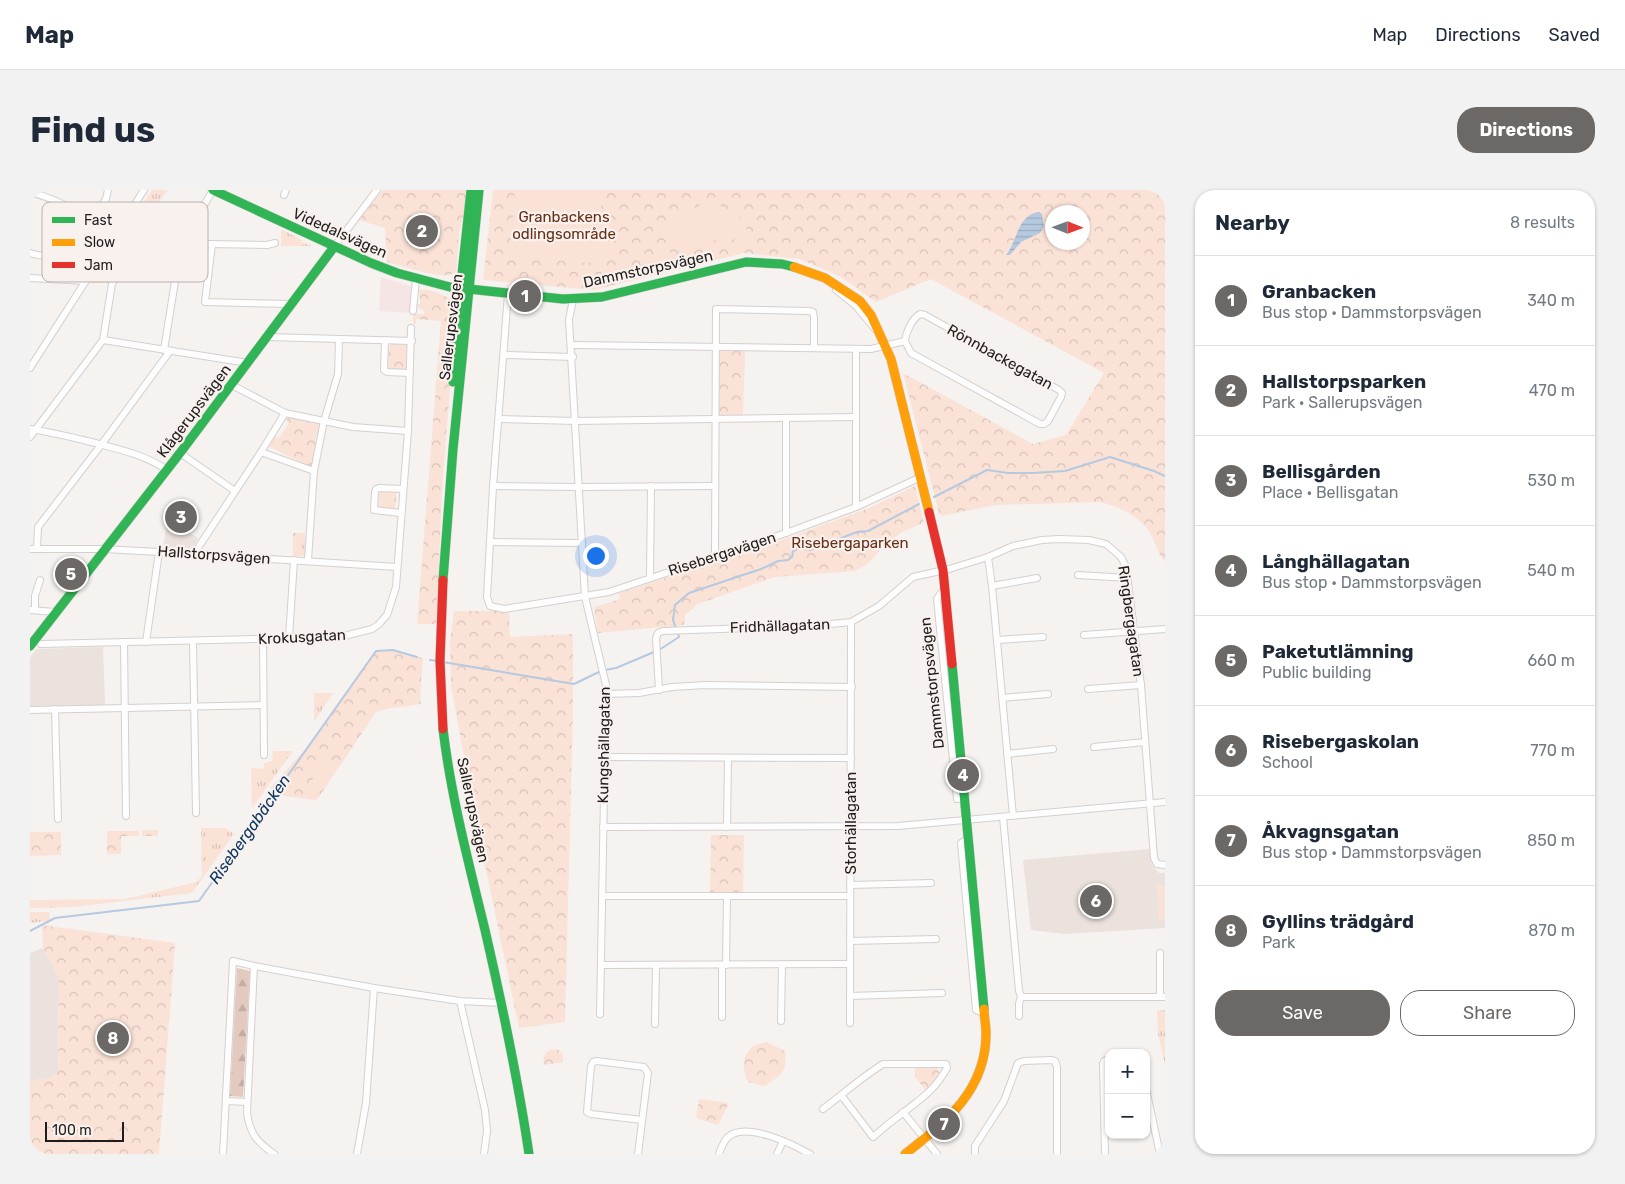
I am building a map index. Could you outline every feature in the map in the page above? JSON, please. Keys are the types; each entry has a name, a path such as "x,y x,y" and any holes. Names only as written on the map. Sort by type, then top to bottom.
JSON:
{"street":[{"path":"104,202 108,190"},
{"path":"137,202 144,190"},
{"path":"206,202 213,190"},
{"name":"Videdalsvägen","path":"213,190 334,247 384,268 416,278 465,289"},
{"name":"Klågerupsvägen","path":"30,646 232,385 377,190"},
{"name":"Sallerupsvägen","path":"472,190 467,217 465,289 454,347 451,467 440,644 441,704 454,795 501,1003 529,1154"},
{"name":"Sallerupsvägen","path":"465,289 471,277 479,190"},
{"path":"30,192 60,202"},
{"path":"208,244 268,245 275,243"},
{"path":"208,277 212,244"},
{"name":"Dammstorpsvägen","path":"465,289 573,299 602,297 746,262 782,264 825,278 860,301 871,315 891,360 943,570 986,1034 982,1063 974,1088 958,1111 905,1154"},
{"path":"413,311 416,278"},
{"path":"30,368 85,282"},
{"path":"30,437 33,429 103,340 113,282"},
{"path":"34,548 38,527 101,445 167,350 176,282"},
{"path":"207,282 205,302 291,304"},
{"path":"508,294 490,542 582,543"},
{"name":"Kungshällagatan","path":"573,299 569,320 572,345 585,596 605,678 606,694 600,1014"},
{"path":"715,556 716,309 809,310 813,312 814,317 814,348"},
{"name":"Rönnbackegatan","path":"920,314 925,315 1059,390 1062,393 1061,397 1048,421 1040,424 911,353 905,341 905,335 916,317 920,314"},
{"name":"Krokusgatan","path":"41,644 340,637 372,629 378,625 387,614 393,601 396,587 408,431 411,328"},
{"path":"268,336 339,340 412,341"},
{"path":"103,340 248,363"},
{"path":"308,560 314,471 324,421 338,374 339,340"},
{"path":"385,340 384,370 387,372 410,373"},
{"path":"572,345 871,349 883,341 905,341"},
{"path":"856,349 856,507"},
{"path":"504,355 572,357"},
{"path":"232,385 285,413 353,427 408,431"},
{"path":"194,554 285,413"},
{"path":"499,419 856,417"},
{"path":"786,418 786,533"},
{"path":"33,429 137,455 154,461 167,470"},
{"path":"261,452 314,471"},
{"path":"180,453 235,492"},
{"name":"Risebergavägen","path":"490,542 487,597 490,606 504,609 609,592 786,533 856,507 921,477"},
{"path":"493,486 715,486"},
{"path":"650,578 651,486"},
{"path":"401,513 374,510 375,492 379,488 403,489"},
{"name":"Ringbergagatan","path":"943,570 988,557 1012,546 1042,540 1059,539 1089,540 1106,544 1114,549 1124,562 1128,578 1141,685 1154,858 1157,864 1165,865"},
{"name":"Hallstorpsvägen","path":"34,548 104,549 397,566"},
{"path":"146,642 159,552"},
{"path":"988,557 1013,816"},
{"path":"289,638 294,560"},
{"name":"Fridhällagatan","path":"659,690 658,633 673,629 810,626 852,622 879,606 913,577 943,570"},
{"path":"1078,575 1128,578"},
{"path":"992,586 1037,578"},
{"path":"40,580 32,610 55,612"},
{"name":"Storhällagatan","path":"850,1023 852,622"},
{"path":"1084,635 1165,629"},
{"path":"997,640 1043,637"},
{"path":"263,639 264,755"},
{"path":"193,641 196,813"},
{"path":"124,642 126,816"},
{"path":"606,694 638,693 672,687 705,685 852,687"},
{"path":"1088,689 1141,685"},
{"path":"1002,698 1048,694"},
{"path":"30,710 264,705"},
{"path":"55,709 58,819"},
{"path":"1094,747 1145,742"},
{"path":"1007,754 1053,749"},
{"path":"605,758 851,758"},
{"path":"727,827 728,758"},
{"path":"604,827 898,826 1165,802"},
{"path":"1002,817 1021,996 1019,1016"},
{"path":"850,885 931,883"},
{"path":"602,896 850,896"},
{"path":"722,1017 727,896"},
{"path":"850,941 936,939"},
{"path":"1021,996 1024,998 1163,996 1160,953"},
{"path":"223,1154 234,962 460,1002 501,1003"},
{"path":"601,965 850,964"},
{"path":"655,1024 656,965"},
{"path":"781,1022 782,965"},
{"path":"254,966 247,1102 248,1124 258,1141 274,1154"},
{"path":"357,1154 366,1103 374,988"},
{"path":"850,996 942,993"},
{"path":"460,1002 485,1110 487,1131 484,1154"},
{"path":"975,1154 975,1146 1004,1101 1018,1063 1024,1060 1051,1060 1055,1061 1057,1066 1057,1154"},
{"path":"1105,1061 1103,1064 1105,1154"},
{"path":"638,1154 648,1074 647,1070 644,1067 593,1062 591,1066 587,1112 642,1120"},
{"path":"824,1110 842,1095 884,1064 946,1064 947,1068 935,1087 926,1096 873,1136 842,1095"},
{"path":"1147,1094 1160,1154"},
{"path":"226,1101 247,1102"},
{"path":"904,1112 937,1154"},
{"path":"719,1154 727,1137 738,1131 774,1137 810,1154"},
{"path":"777,1154 783,1141"}],"shaded area":[{"path":"381,277 411,286 410,313 379,311"},
{"path":"166,527 176,532 180,527 198,538 192,551 163,549"},
{"path":"103,647 105,705 30,706 30,658 36,649"},
{"path":"1149,849 1152,865 1159,873 1165,873 1165,928 1064,934 1031,930 1023,860"},
{"path":"43,948 59,977 58,1071 53,1077 30,1081 30,953"}],"green space":[{"path":"152,190 168,190 159,202 144,202"},
{"path":"383,190 469,190 459,234 456,272 450,275 436,274 387,262 385,228 359,220"},
{"path":"493,190 1165,190 1165,562 1158,552 1150,533 1141,522 1122,510 1100,502 996,505 941,516 903,373 1033,444 1066,435 1104,373 931,279 876,302 841,277 799,259 744,253 594,290 483,280"},
{"name":"Granbackens odlingsområde","path":"515,190 603,190 600,221 610,223 606,264 509,257"},
{"path":"716,196 726,215 735,211 752,238 739,245 734,239 720,247 715,240 687,256 677,236 673,238 666,224"},
{"path":"281,229 302,240 302,242 312,246 281,246"},
{"path":"671,252 676,261 660,270 655,261"},
{"path":"93,282 110,282 110,283"},
{"path":"419,290 433,291 455,302 451,338 451,377 443,475 436,624 417,624 441,321 416,319 416,325 413,322 413,314 424,314 424,311 416,306 416,304 420,304 420,294 416,293"},
{"path":"392,342 409,344 410,347 406,347 406,367 409,368 408,371 391,371 388,368 389,348"},
{"path":"719,350 745,351 743,416 719,416"},
{"path":"290,416 318,423 320,427 320,436 316,435 314,454 317,454 312,467 268,446 274,436 279,438 289,423 285,421"},
{"name":"Risebergaparken","path":"915,486 924,523 902,532 885,545 869,563 855,571 775,577 698,604 685,615 684,625 598,633 594,607 620,599 619,593 776,542 869,508"},
{"path":"382,490 397,491 395,510 379,508 379,494"},
{"path":"293,533 305,533 305,556 293,556"},
{"path":"454,611 509,611 510,637 573,634 573,711 565,1022 519,1028 475,817 451,686 450,642"},
{"path":"393,650 423,658 421,704 376,712 316,800 284,796 270,788 310,744 376,651"},
{"path":"314,693 333,693 314,722"},
{"path":"273,751 293,751 252,808 251,768 264,769 264,763 272,761"},
{"path":"327,759 338,767 321,791 310,783"},
{"path":"201,828 226,828 234,834 192,893 73,907 30,908 30,900 126,899 196,882 202,876"},
{"path":"142,830 158,830 158,836 142,836"},
{"path":"107,831 139,831 139,836 121,836 121,854 107,854"},
{"path":"30,832 61,832 61,855 30,856"},
{"path":"711,835 744,835 743,896 710,896"},
{"path":"1157,886 1165,886 1165,920 1159,921"},
{"path":"30,912 49,912 50,921 30,923"},
{"path":"42,925 175,943 159,1154 30,1154 30,1081 53,1077 58,1071 59,977 43,948"},
{"path":"237,968 250,971 243,1097 230,1096"},
{"path":"1165,1010 1165,1065 1158,1034 1157,1011"},
{"path":"767,1042 785,1051 784,1069 779,1076 764,1086 748,1082 744,1067 745,1057 755,1045"},
{"path":"552,1049 559,1050 563,1055 563,1062 544,1065 544,1055"},
{"path":"936,1066 940,1074 927,1092 915,1077 915,1067"},
{"path":"699,1099 729,1103 718,1125 696,1118"}],"water":[{"path":"1039,212 1042,214 1044,227 1040,233 1021,242 1010,255 1006,255 1022,223 1032,214"}],"waterway":[{"path":"934,497 987,470 1008,473 1065,471 1110,457 1165,476"},
{"name":"Risebergabäcken","path":"676,629 673,620 675,605 689,593 761,569 778,561 788,560 792,557 793,551 799,548 810,550 857,532 868,531 919,504"},
{"name":"Risebergabäcken","path":"659,650 679,637 678,633"},
{"name":"Risebergabäcken","path":"30,931 55,918 199,901 376,651 393,650 417,657"},
{"name":"Risebergabäcken","path":"605,670 616,668 654,652"},
{"name":"Risebergabäcken","path":"430,660 438,661"},
{"name":"Risebergabäcken","path":"443,662 574,684 601,671"}],"traffic: fast":[{"path":"213,190 371,263 397,273 450,287 563,299 602,297 746,262 782,264 794,267"},
{"path":"453,382 456,330 471,190"},
{"path":"443,580 453,449 479,190"},
{"path":"30,646 180,453 334,247"},
{"path":"952,664 984,1009"},
{"path":"443,729 456,805 509,1042 529,1154"}],"traffic: slow":[{"path":"794,267 825,278 860,301 871,315 891,359 929,512"},
{"path":"905,1154 949,1117 972,1088 980,1071 984,1053 986,1032 984,1009"}],"traffic: jam":[{"path":"929,512 943,570 952,664"},
{"path":"443,580 440,661 443,729"}],"place":[{"name":"Hallstorpsparken","path":"422,231"},
{"name":"Granbacken","path":"525,296"},
{"name":"Bellisgården","path":"181,517"},
{"name":"Paketutlämning","path":"71,574"},
{"name":"Långhällagatan","path":"963,775"},
{"name":"Risebergaskolan","path":"1096,901"},
{"name":"Gyllins trädgård","path":"113,1038"},
{"name":"Åkvagnsgatan","path":"944,1124"}]}
